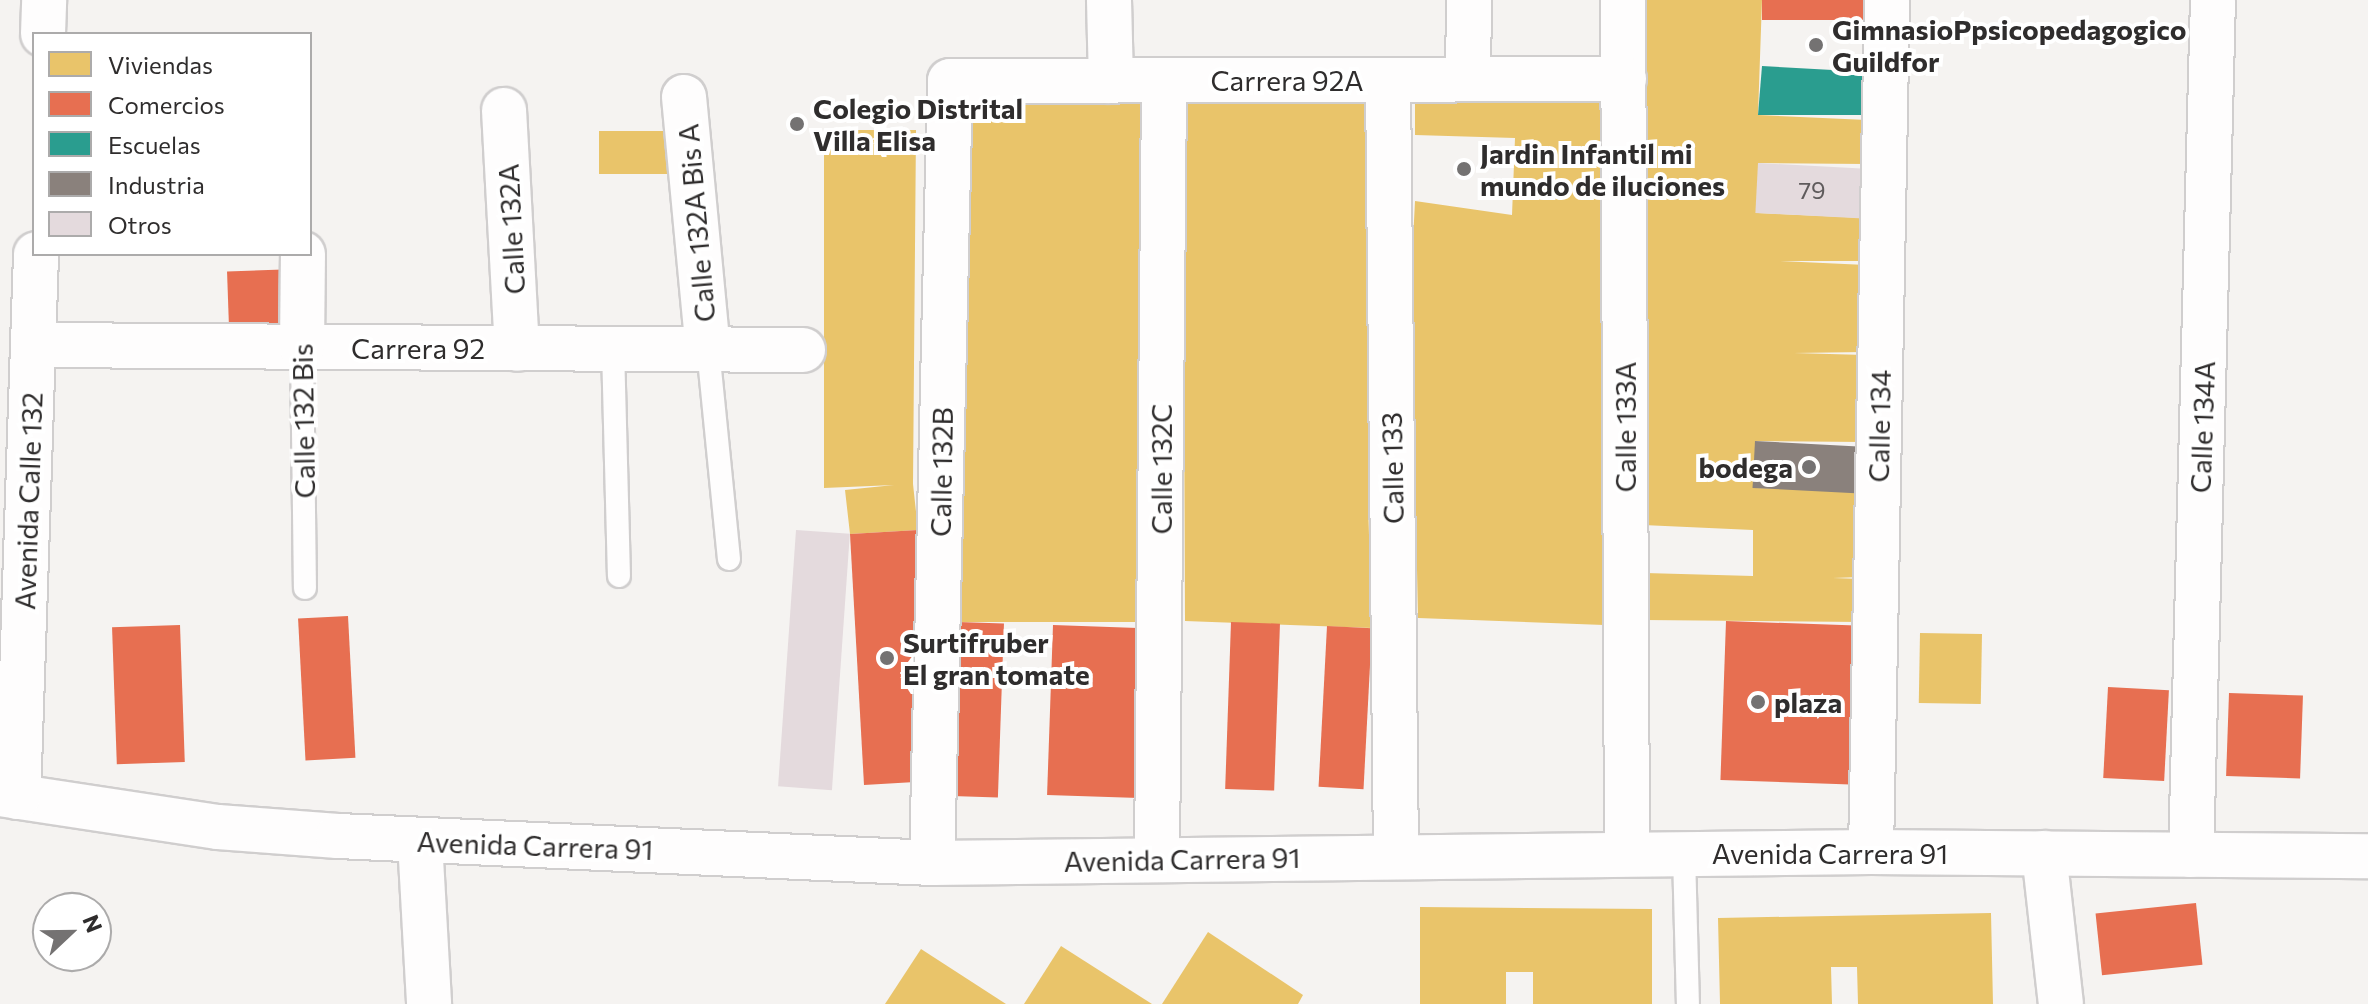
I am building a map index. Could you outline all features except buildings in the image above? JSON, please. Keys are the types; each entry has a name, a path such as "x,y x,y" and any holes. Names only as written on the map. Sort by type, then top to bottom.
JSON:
{"street":[{"path":"43,32 44,0"},
{"path":"1109,0 1111,81"},
{"path":"1468,79 1469,0"},
{"name":"Calle 133A","path":"1623,0 1627,854"},
{"name":"Calle 134","path":"1871,852 1887,0"},
{"name":"Calle 134A","path":"2191,855 2213,0"},
{"name":"Carrera 92A","path":"950,81 1624,79"},
{"name":"Calle 132C","path":"1157,858 1164,80"},
{"name":"Calle 133","path":"1388,80 1396,856"},
{"name":"Calle 132B","path":"932,863 950,81"},
{"name":"Calle 132A Bis A","path":"684,97 708,349"},
{"name":"Calle 132A","path":"504,110 517,349"},
{"name":"Avenida Calle 132","path":"9,795 36,256"},
{"name":"Calle 132 Bis","path":"302,347 303,256"},
{"name":"Carrera 92","path":"33,345 803,350"},
{"name":"Avenida Carrera 91","path":"9,795 218,827 420,841 932,863 1871,852 2368,856"},
{"path":"420,841 429,1004"},
{"path":"2044,853 2061,1004"}],"lane":[{"name":"Calle 132 Bis","path":"302,347 305,588"},
{"path":"613,348 619,576"},
{"path":"708,349 729,559"},
{"path":"1684,854 1688,1004"}],"place":[{"name":"GimnasioPpsicopedagogico Guildfor","path":"1816,45"},
{"name":"Colegio Distrital Villa Elisa","path":"797,124"},
{"name":"Jardin Infantil mi mundo de iluciones","path":"1464,169"},
{"name":"bodega","path":"1809,467"},
{"name":"Surtifruber El gran tomate","path":"887,658"},
{"name":"plaza","path":"1758,702"}]}
